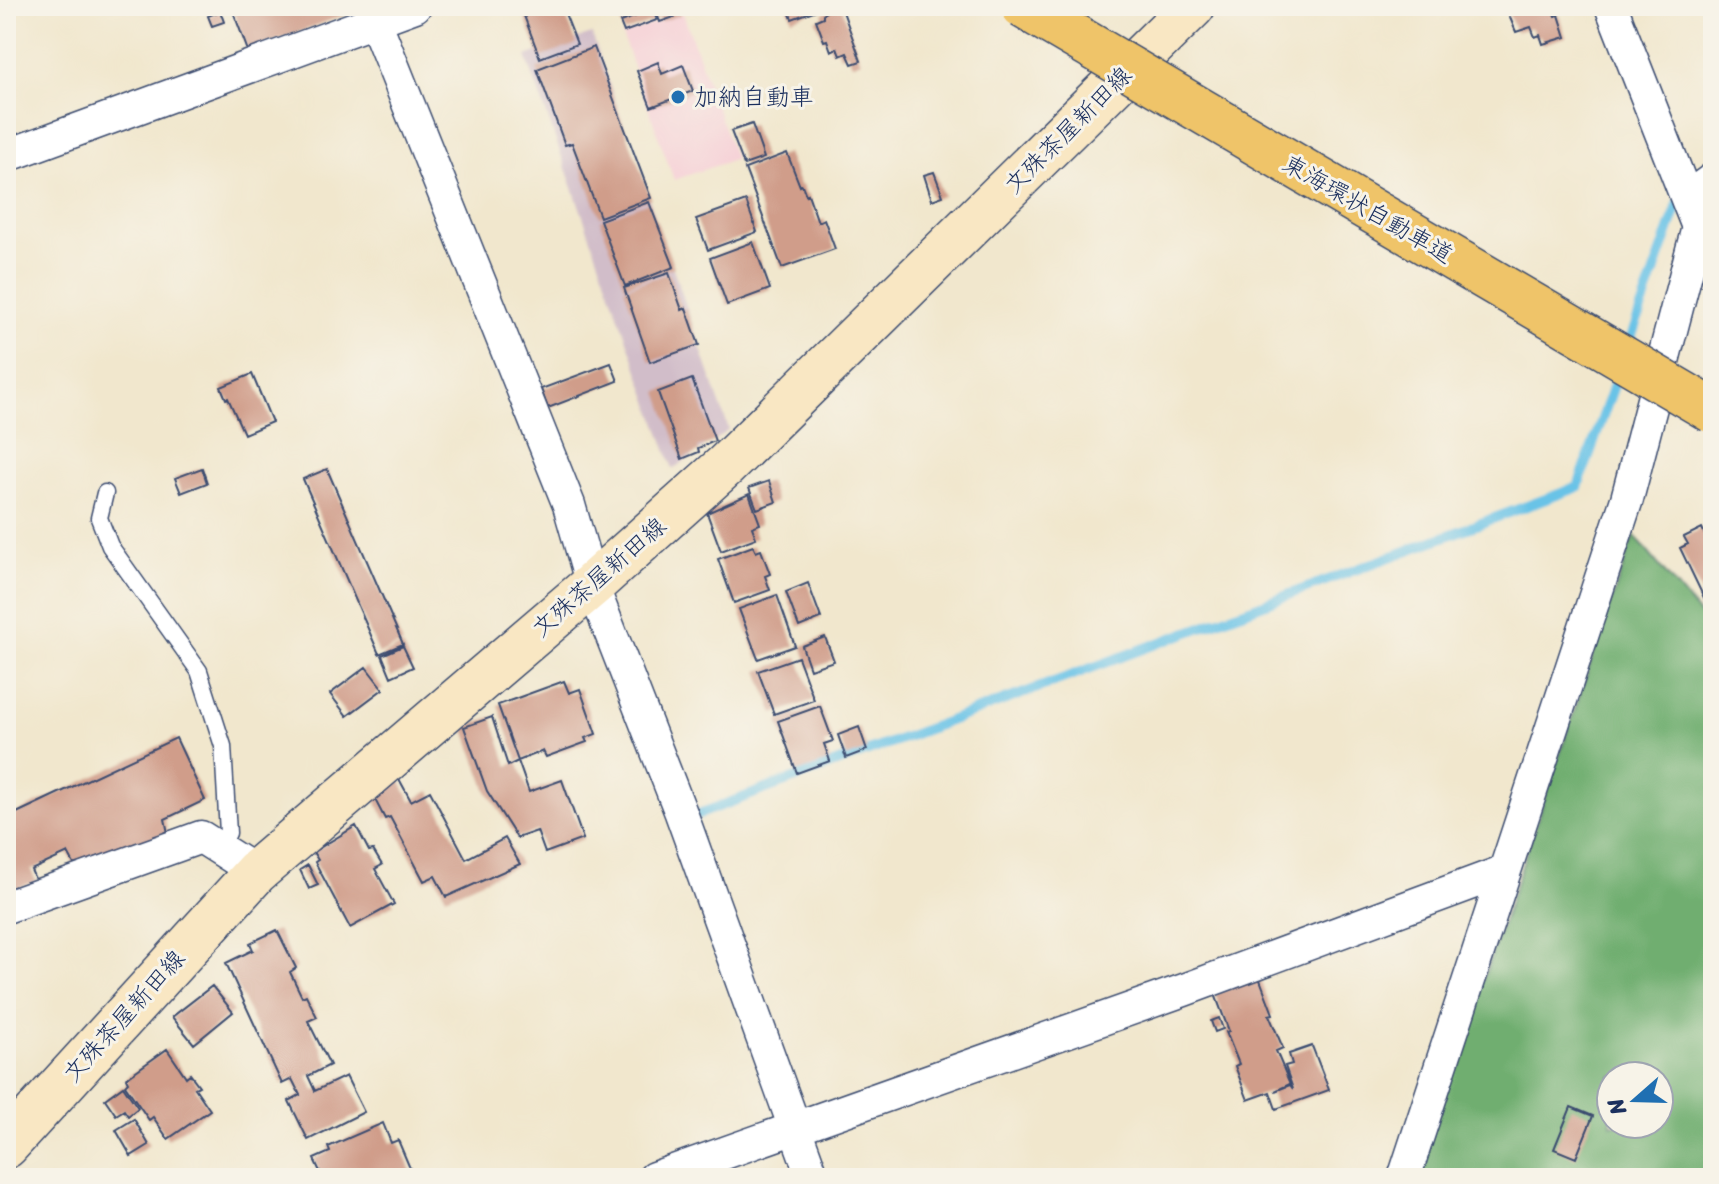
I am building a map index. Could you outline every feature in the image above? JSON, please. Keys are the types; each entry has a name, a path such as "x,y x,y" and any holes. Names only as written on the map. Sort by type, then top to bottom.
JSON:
{"highway":[{"name":"東海環状自動車道","path":"1023,6 1713,411"}],"main road":[{"name":"文殊茶屋新田線","path":"6,1146 256,872 592,585 726,465 1193,6"}],"street":[{"path":"6,156 372,13 415,6"},
{"path":"1404,1178 1627,499 1698,227 1611,6"},
{"path":"372,13 569,505 592,585 681,813 813,1178"},
{"path":"1687,198 1713,179"},
{"path":"6,907 201,837 256,872"},
{"path":"654,1178 1184,990 1505,871"}],"lane":[{"path":"105,493 99,518 110,546 199,671 223,746 228,833 218,848"}],"shaded area":[{"name":"加納自動車","path":"683,13 735,159 674,180 622,35"},
{"path":"592,34 729,430 673,469 526,56"}],"green space":[{"path":"1634,535 1713,631 1713,1178 1416,1178"}],"building":[{"path":"247,6 347,6 350,13 248,51 233,11"},
{"path":"542,6 562,6 577,44 540,58 523,13"},
{"path":"654,6 677,6 680,15 660,22"},
{"path":"787,6 827,6 792,19"},
{"path":"841,6 861,61 852,64 847,53 840,56 837,48 831,51 816,20 830,9"},
{"path":"1505,6 1551,6 1555,16 1559,15 1566,37 1543,44 1540,35 1535,37 1531,27 1516,32"},
{"path":"614,8 640,8 618,17"},
{"path":"653,10 657,20 624,32 620,22"},
{"path":"220,11 224,22 212,26 208,16"},
{"path":"594,47 651,198 600,217 572,143 565,145 537,69"},
{"path":"658,62 662,74 683,65 693,91 651,107 637,71"},
{"path":"752,124 764,158 744,165 731,131"},
{"path":"787,153 818,222 824,219 835,249 782,268 745,169"},
{"path":"934,172 943,196 932,200 924,175"},
{"path":"746,201 757,232 708,250 696,219"},
{"path":"649,202 674,267 625,286 600,220"},
{"path":"753,242 770,289 727,305 710,258"},
{"path":"669,273 699,345 650,362 624,288"},
{"path":"611,363 618,381 548,408 541,389"},
{"path":"252,374 272,422 244,434 221,387"},
{"path":"692,379 715,441 682,459 658,392"},
{"path":"202,468 207,483 181,493 175,478"},
{"path":"327,469 403,644 379,654 303,479"},
{"path":"769,481 776,502 757,509 749,488"},
{"path":"749,494 760,524 752,527 756,538 721,551 707,513"},
{"path":"1702,528 1705,535 1712,531 1713,534 1713,596 1705,600 1680,548 1688,544 1684,537"},
{"path":"753,546 756,552 761,550 770,574 765,576 770,590 734,603 718,559"},
{"path":"808,583 821,618 799,627 786,592"},
{"path":"777,595 795,646 758,659 739,609"},
{"path":"825,637 834,661 810,669 802,646"},
{"path":"403,646 413,667 391,677 382,655"},
{"path":"798,657 814,700 774,714 758,671"},
{"path":"366,667 383,689 347,716 330,694"},
{"path":"564,681 569,693 580,689 596,734 585,738 587,742 546,757 543,751 518,761 498,705"},
{"path":"820,706 833,741 824,744 830,761 797,773 778,721"},
{"path":"492,717 508,766 518,761 529,792 562,780 583,839 545,853 537,831 517,838 487,791 464,727"},
{"path":"859,727 867,750 846,758 838,735"},
{"path":"176,738 205,800 165,819 168,833 75,866 68,853 31,870 36,881 6,892 6,818"},
{"path":"398,777 411,801 430,791 466,859 505,838 520,864 446,897 435,876 424,881 390,817 385,819 371,792"},
{"path":"356,826 369,851 373,850 382,865 375,869 394,904 350,928 315,862 318,860 313,852"},
{"path":"308,865 318,885 309,889 300,870"},
{"path":"277,930 296,968 290,972 302,997 306,995 317,1017 308,1021 330,1065 308,1076 315,1091 346,1076 364,1112 308,1140 289,1101 300,1095 292,1079 282,1084 226,963 253,950 250,943"},
{"path":"1259,977 1273,1014 1269,1015 1283,1048 1276,1051 1290,1084 1275,1091 1290,1085 1293,1089 1285,1066 1292,1064 1289,1054 1312,1046 1329,1090 1276,1109 1270,1092 1248,1100 1215,994"},
{"path":"212,986 233,1012 194,1044 172,1017"},
{"path":"1219,1018 1223,1029 1215,1032 1211,1021"},
{"path":"167,1049 186,1077 190,1074 199,1086 195,1088 210,1110 168,1139 153,1117 149,1120 125,1085 128,1082 126,1078"},
{"path":"123,1086 138,1108 128,1116 124,1110 116,1115 105,1099"},
{"path":"1571,1107 1593,1116 1576,1158 1554,1149"},
{"path":"134,1119 149,1145 131,1156 116,1130"},
{"path":"383,1123 391,1143 398,1140 412,1173 408,1175 409,1178 323,1178 314,1159 330,1152 328,1147"}],"waterway":[{"path":"1627,349 1679,202"},
{"path":"691,817 1578,487 1620,368"}],"place":[{"name":"加納自動車","path":"678,97"}]}
